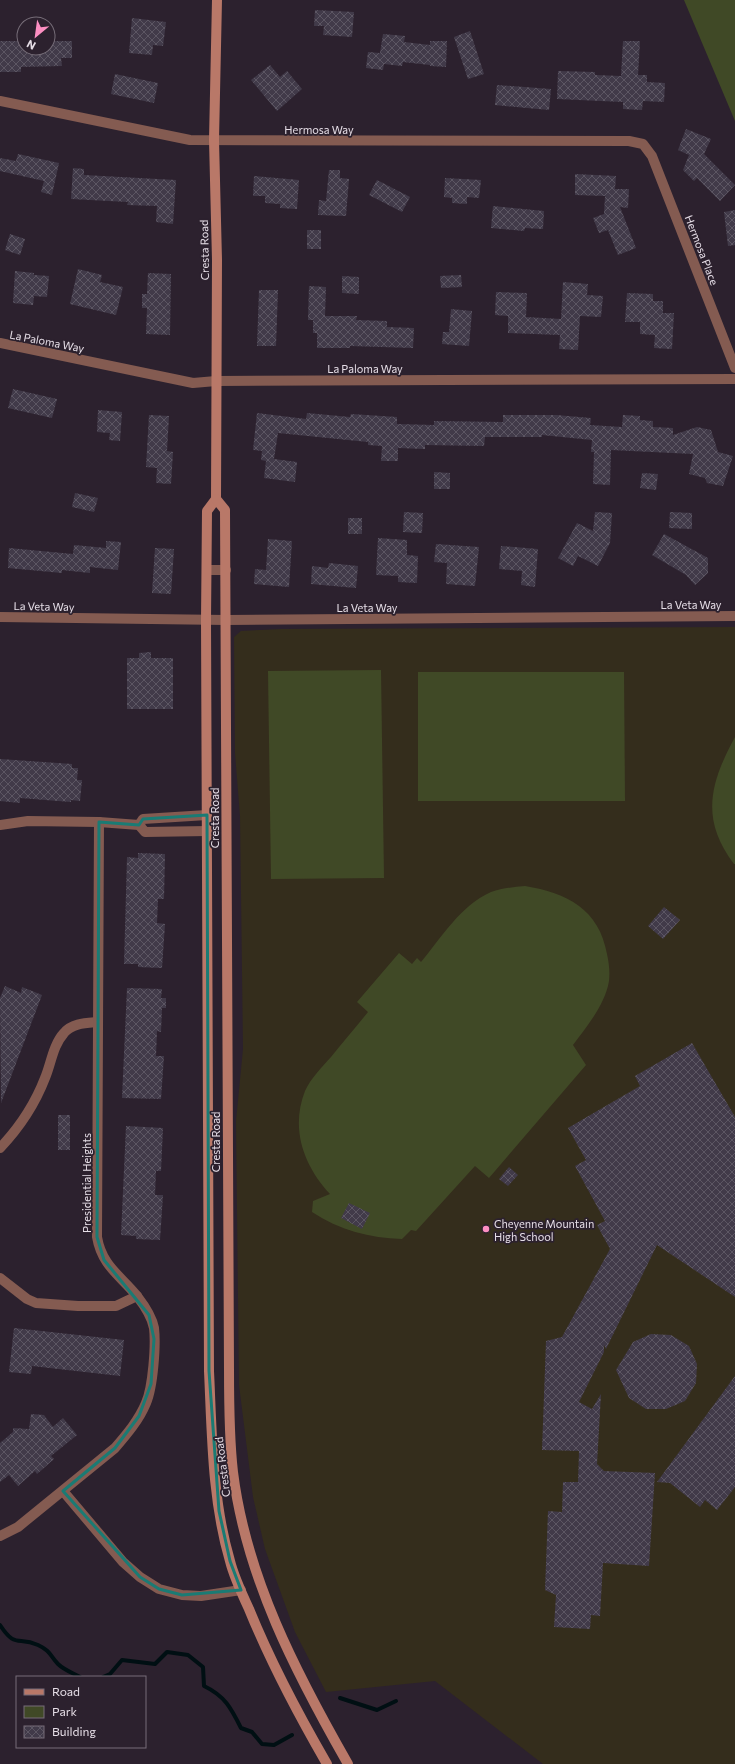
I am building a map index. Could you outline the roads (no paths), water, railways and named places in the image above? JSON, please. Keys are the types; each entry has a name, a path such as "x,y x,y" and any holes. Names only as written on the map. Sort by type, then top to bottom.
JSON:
{"main road":[{"name":"Cresta Road","path":"217,0 214,140 217,260 216,499 207,511 206,620 210,1379 212,1440 219,1511 230,1561 270,1658 297,1712 327,1764"},
{"name":"Cresta Road","path":"216,499 225,510 229,1369 230,1433 233,1472 239,1508 261,1587 316,1708 348,1764"}],"street":[{"name":"Hermosa Way","path":"0,101 190,140 629,141 642,144"},
{"name":"Hermosa Place","path":"642,144 652,156 735,368"},
{"name":"La Paloma Way","path":"0,343 193,383 216,381 735,379"},
{"path":"207,570 226,570"},
{"name":"La Veta Way","path":"0,617 226,620 735,616"},
{"path":"139,825 143,819 207,815"},
{"path":"0,825 28,821 100,822 139,825 145,832 208,831"},
{"name":"Presidential Heights","path":"0,1536 18,1527 115,1448 128,1433 146,1402 151,1384 154,1327 137,1296 104,1260 99,1249 97,1237 100,822"},
{"path":"0,1148 10,1138 26,1116 38,1095 57,1044 64,1032 75,1025 98,1022"},
{"path":"0,1278 27,1299 36,1303 78,1306 116,1306 137,1296"},
{"path":"63,1491 123,1562 140,1577 159,1589 182,1595 201,1596 241,1590"}],"waterway":[{"path":"0,1625 14,1640 25,1641 42,1647 60,1666 78,1676"},
{"path":"105,1676 110,1674 122,1660 155,1664 167,1652 188,1655 203,1667 204,1686 217,1694 227,1703 241,1728 252,1732 262,1744 274,1745 292,1735"},
{"path":"340,1698 377,1710 396,1701"}],"place":[{"name":"Cheyenne Mountain High School","path":"486,1229"}]}
